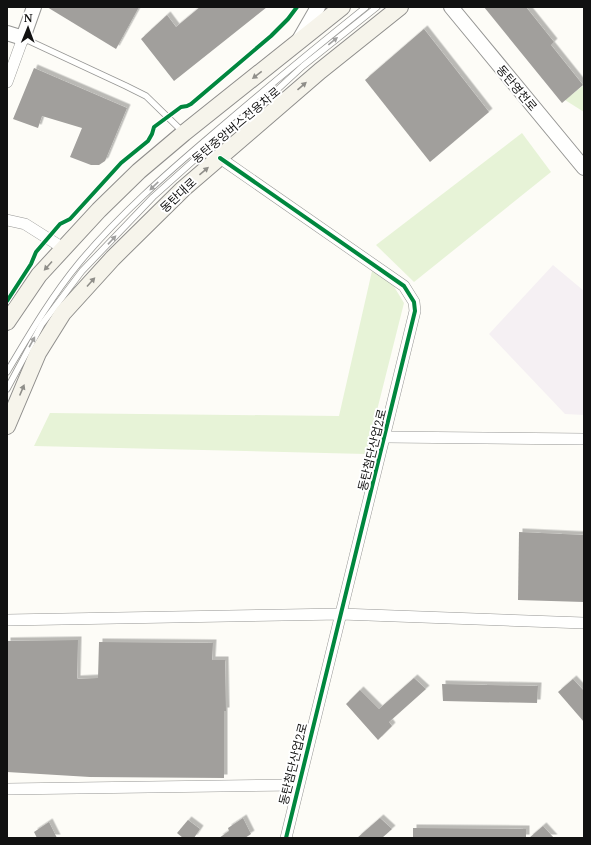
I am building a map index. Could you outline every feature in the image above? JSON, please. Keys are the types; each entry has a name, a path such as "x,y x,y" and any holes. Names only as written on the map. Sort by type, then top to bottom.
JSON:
{"main road":[{"path":"7,322 39,275 99,210 139,170 342,7"},
{"name":"동탄대로","path":"7,426 38,353 63,313 113,258 177,194 320,71 400,7"}],"street":[{"path":"7,82 34,7"},
{"path":"298,42 318,7"},
{"name":"동탄영천로","path":"451,7 583,165"},
{"path":"7,33 23,38"},
{"name":"동탄첨단산업2로","path":"220,158 404,286 414,302 415,311 386,436 286,838"},
{"path":"7,220 25,224 63,248"},
{"path":"386,436 584,439"},
{"path":"7,620 341,614 584,623"},
{"path":"7,789 298,785"}],"lane":[{"path":"7,372 42,314 79,264 114,225 169,171 278,78 366,7"},
{"name":"동탄중앙버스전용차로","path":"7,389 42,324 78,277 153,196 238,121 266,100 303,66 377,7"},
{"path":"23,38 146,96 184,133"}],"shaded area":[{"path":"553,265 584,291 584,415 565,414 489,334"}],"green space":[{"path":"584,85 584,112 565,100"},
{"path":"522,133 551,172 414,282 376,245"},
{"path":"372,271 390,280 404,303 366,454 34,446 50,413 339,416"}],"building":[{"path":"47,7 139,7 116,49"},
{"path":"200,7 267,7 174,81 141,39 167,15 176,27"},
{"path":"484,7 526,7 554,42 551,45 583,85 562,103"},
{"path":"424,29 489,112 430,162 365,80"},
{"path":"34,68 127,108 105,161 99,165 91,165 70,157 82,128 42,116 38,128 13,119"},
{"path":"519,532 584,535 584,602 518,600"},
{"path":"78,640 77,679 98,678 99,642 213,643 212,660 225,660 226,711 224,711 224,778 90,777 7,772 7,641"},
{"path":"414,678 426,689 389,722 392,726 378,740 346,704 360,690 379,709"},
{"path":"573,679 584,691 584,722 558,692"},
{"path":"442,684 538,686 537,703 443,701"},
{"path":"243,818 251,834 245,838 219,838 229,831 228,828"},
{"path":"380,818 392,829 382,838 357,838"},
{"path":"188,820 200,829 194,838 183,838 177,833"},
{"path":"49,822 57,838 37,838 34,832"},
{"path":"543,826 554,838 529,838"},
{"path":"413,828 526,829 526,838 413,838"}],"cycle path":[{"path":"7,301 31,264 36,252 60,224 70,219 121,163 148,141 154,127 181,107 191,104 271,36 288,19 297,7"},
{"path":"220,158 404,286 414,302 415,311 286,838"}]}
